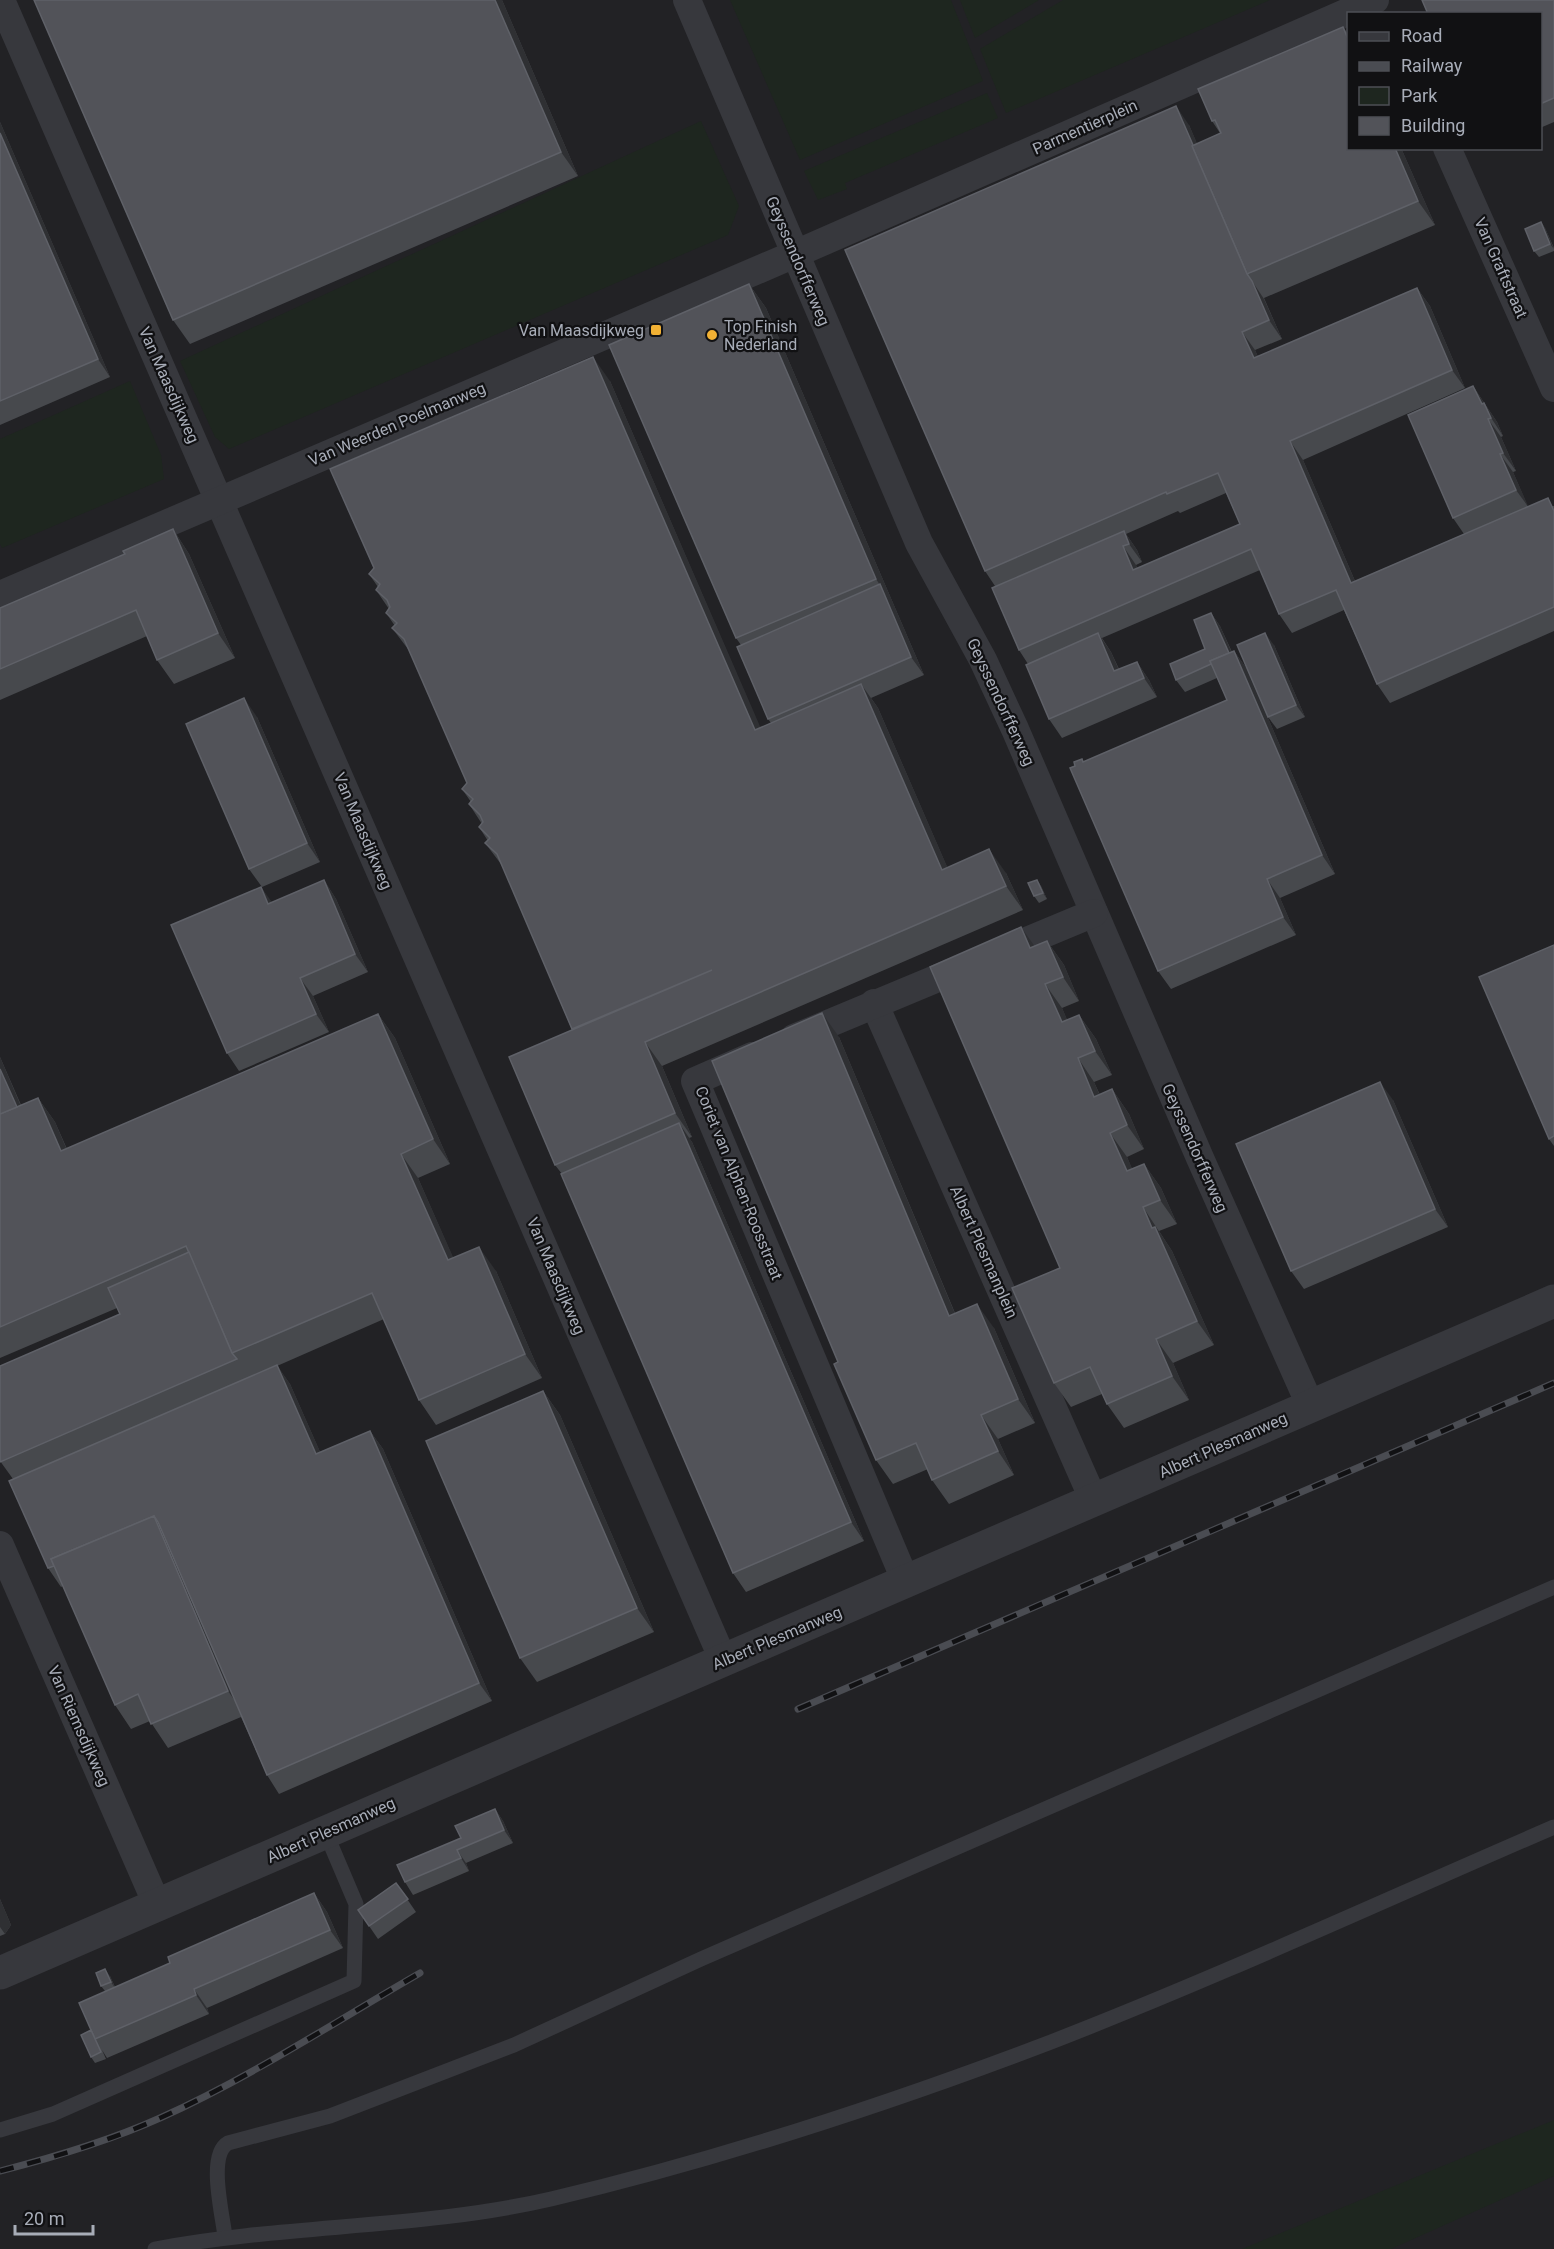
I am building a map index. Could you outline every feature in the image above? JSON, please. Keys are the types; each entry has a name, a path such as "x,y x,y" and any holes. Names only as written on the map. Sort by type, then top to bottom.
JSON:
{"street":[{"name":"Van Maasdijkweg","path":"1,0 724,1662"},
{"name":"Geyssendorfferweg","path":"687,0 919,543 983,660 1015,729 1200,1158 1311,1407"},
{"name":"Parmentierplein","path":"1348,12 1375,0"},
{"name":"Parmentierplein","path":"795,254 1347,12"},
{"name":"Van Graftstraat","path":"1448,150 1554,388"},
{"name":"Van Weerden Poelmanweg","path":"0,595 795,254"},
{"name":"Coriet van Alphen-Roosstraat","path":"906,1582 694,1081 874,1003 1094,913"},
{"name":"Albert Plesmanplein","path":"874,1003 1094,1501"},
{"name":"Albert Plesmanweg","path":"0,1973 158,1906 325,1831 724,1662 1554,1301"},
{"name":"Van Riemsdijkweg","path":"0,1545 158,1906"}],"lane":[{"path":"225,2237 216,2169 219,2153 228,2143 330,2116 514,2044 701,1959 1554,1587"},
{"path":"155,2249 225,2237 438,2218 511,2207 560,2197 717,2156 833,2120 1053,2041 1247,1961 1554,1827"},
{"path":"0,2130 53,2114 354,1981 356,1904 325,1831"}],"shaded area":[{"path":"0,0 1554,0 1554,2249 0,2249"}],"green space":[{"path":"730,0 951,0 983,81 800,160"},
{"path":"960,0 1039,0 975,38"},
{"path":"1063,0 1270,0 1006,113 980,49"},
{"path":"987,93 998,118 845,183 847,189 818,200 804,171"},
{"path":"701,121 739,206 728,235 229,449 215,437 180,361"},
{"path":"130,381 161,455 164,479 2,548 0,544 0,439"},
{"path":"1554,2120 1554,2176 1391,2249 1242,2249"}],"building":[{"path":"34,0 495,0 561,152 173,320"},
{"path":"1422,0 1554,0 1554,98 1542,103 1542,12 1427,12"},
{"path":"1343,27 1347,37 1347,150 1396,150 1418,201 1247,274 1192,146 1221,133 1215,120 1212,121 1198,89"},
{"path":"1176,106 1247,274 1269,320 1242,332 1254,358 1417,288 1452,370 1290,441 1351,583 1548,498 1554,511 1554,607 1377,684 1336,590 1279,614 1251,549 1019,650 992,588 1124,531 1129,544 1123,546 1133,570 1240,524 1218,473 1167,494 1166,492 985,571 845,250"},
{"path":"0,133 98,359 0,401"},
{"path":"1541,222 1550,244 1534,251 1525,229"},
{"path":"749,284 876,579 736,638 609,345"},
{"path":"593,357 755,730 861,684 942,870 989,849 1006,886 645,1042 675,1113 555,1165 509,1057 712,970 572,1029 497,854 485,843 490,838 479,827 483,822 480,815 469,804 473,799 462,789 467,783 404,639 392,628 397,623 386,613 390,607 387,600 376,590 380,584 369,574 374,568 330,469"},
{"path":"1473,386 1491,418 1488,419 1503,453 1500,454 1516,490 1453,518 1408,415"},
{"path":"173,529 218,633 157,660 136,610 0,669 0,608 125,554 123,551"},
{"path":"880,584 911,657 768,719 737,647"},
{"path":"1211,613 1229,653 1176,680 1170,664 1205,649 1194,620"},
{"path":"1098,633 1114,671 1137,662 1144,678 1049,719 1026,665"},
{"path":"1265,633 1296,705 1268,717 1237,645"},
{"path":"1234,651 1322,855 1267,879 1283,917 1158,971 1070,768 1075,766 1074,762 1082,759 1083,762 1227,700 1210,661"},
{"path":"244,698 307,843 249,869 186,724"},
{"path":"324,880 355,954 300,978 316,1014 227,1053 171,925 261,887 268,904"},
{"path":"1037,880 1043,893 1034,896 1028,883"},
{"path":"1021,927 1030,948 1047,941 1063,977 1045,984 1062,1022 1079,1015 1095,1051 1078,1058 1094,1097 1112,1089 1127,1125 1110,1133 1127,1171 1144,1164 1160,1200 1143,1207 1152,1228 1155,1227 1197,1321 1156,1339 1172,1376 1107,1404 1090,1367 1054,1383 1012,1288 1060,1268 930,967"},
{"path":"1554,945 1554,1136 1549,1139 1479,977"},
{"path":"822,1013 949,1316 977,1304 1018,1399 981,1415 998,1451 932,1480 916,1443 876,1460 834,1364 838,1362 712,1061"},
{"path":"378,1014 433,1139 401,1154 448,1260 479,1247 525,1354 419,1400 372,1293 232,1353 186,1246 0,1327 0,1114 38,1098 61,1151"},
{"path":"0,1069 17,1107 0,1114"},
{"path":"1380,1082 1435,1209 1291,1271 1236,1144"},
{"path":"679,1123 851,1522 733,1573 561,1174"},
{"path":"189,1252 232,1353 237,1359 0,1462 0,1366 120,1314 108,1288"},
{"path":"277,1365 316,1454 370,1431 479,1683 267,1775 154,1516 51,1559 54,1566 48,1568 9,1481"},
{"path":"543,1391 637,1608 520,1658 426,1441"},
{"path":"154,1516 228,1691 151,1724 138,1694 115,1705 51,1559"},
{"path":"495,1809 504,1830 457,1850 461,1858 405,1882 397,1865 461,1838 455,1826"},
{"path":"396,1883 408,1899 369,1926 358,1910"},
{"path":"314,1893 330,1930 194,1989 196,1995 95,2039 79,2003 170,1963 168,1957"},
{"path":"105,1969 111,1982 101,1986 96,1973"},
{"path":"91,2030 101,2052 91,2057 81,2035"}],"railway":[{"path":"798,1709 1554,1383"},
{"path":"0,2171 82,2148 160,2118 259,2067 420,1973"}],"place":[{"name":"Van Maasdijkweg","path":"656,330"},
{"name":"Top Finish Nederland","path":"712,335"}]}
